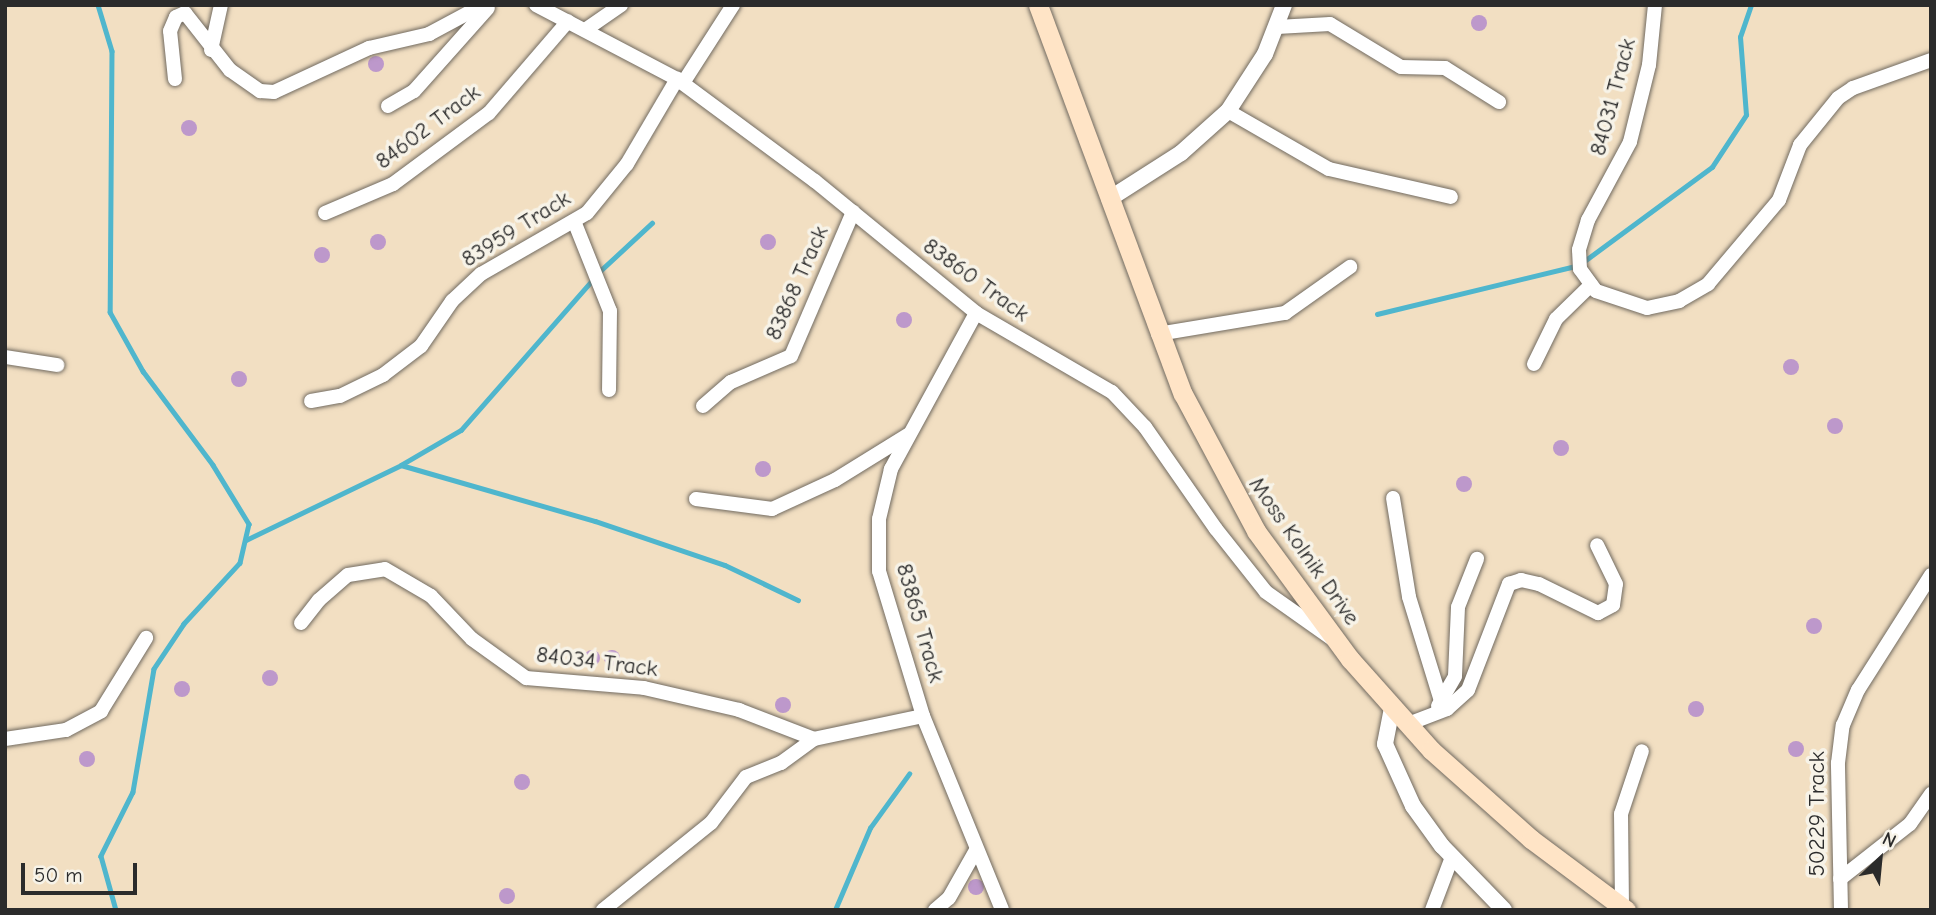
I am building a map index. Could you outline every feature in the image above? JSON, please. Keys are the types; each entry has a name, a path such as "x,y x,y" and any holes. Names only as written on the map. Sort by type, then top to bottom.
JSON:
{"main road":[{"name":"Moss Kolnik Drive","path":"1038,5 1158,334 1231,491 1338,643 1392,708 1479,796 1624,908"}],"street":[{"path":"211,51 220,5"},
{"path":"175,79 170,31 176,17 185,13 194,19 211,51 255,88 274,92 369,48 429,34 483,5"},
{"path":"388,106 414,91 490,5"},
{"name":"83860 Track","path":"537,5 680,81 853,212 976,313 1112,392 1145,426 1216,529 1266,592 1338,643"},
{"path":"585,30 621,5"},
{"name":"83959 Track","path":"311,401 340,396 383,374 421,346 452,301 474,280 574,221 615,180 733,5"},
{"path":"1109,200 1181,153 1228,111 1248,84 1278,27 1284,5"},
{"name":"84031 Track","path":"1591,285 1579,265 1583,233 1630,142 1649,65 1655,5"},
{"name":"84602 Track","path":"325,213 393,184 489,113 568,21"},
{"path":"1278,27 1311,22 1330,24 1401,67 1445,68 1499,102"},
{"path":"1534,364 1556,319 1591,285 1607,298 1647,308 1679,301 1707,284 1779,200 1796,154 1826,110 1853,88 1931,60"},
{"path":"1228,111 1329,169 1451,197"},
{"name":"83868 Track","path":"703,406 731,382 792,356 853,212"},
{"path":"574,221 610,311 608,390"},
{"path":"1158,334 1285,313 1350,267"},
{"name":"83865 Track","path":"976,313 909,435 882,498 879,571 923,716 1002,910"},
{"path":"5,357 57,365"},
{"path":"696,499 772,509 835,480 909,435"},
{"path":"1393,498 1409,597 1441,701"},
{"path":"1408,724 1459,701 1468,690 1509,584 1521,580 1539,584 1593,612 1614,605 1616,584 1597,545"},
{"path":"1431,715 1458,666 1458,607 1477,559"},
{"name":"84034 Track","path":"301,623 319,600 348,575 385,569 421,588 472,639 526,678 644,688 739,710 814,739"},
{"name":"50229 Track","path":"1841,910 1838,763 1843,725 1863,680 1931,575"},
{"path":"5,739 66,730 102,711 146,638"},
{"path":"1392,708 1385,744 1390,762 1422,819 1451,857 1504,910"},
{"path":"603,910 711,824 746,778 781,763 814,739 923,716"},
{"path":"1624,908 1621,814 1642,751"},
{"path":"1840,879 1910,824 1931,794"},
{"path":"935,910 948,898 976,850"},
{"path":"1432,910 1451,857"}],"building":[{"path":"1479,15 1487,23 1479,31 1471,23"},
{"path":"376,56 384,64 376,72 368,64"},
{"path":"189,120 197,128 189,136 181,128"},
{"path":"378,234 386,242 378,250 370,242"},
{"path":"768,234 776,242 768,250 760,242"},
{"path":"322,247 330,255 322,263 314,255"},
{"path":"904,312 912,320 904,328 896,320"},
{"path":"1791,359 1799,367 1791,375 1783,367"},
{"path":"239,371 247,379 239,387 231,379"},
{"path":"1835,418 1843,426 1835,434 1827,426"},
{"path":"1561,440 1569,448 1561,456 1553,448"},
{"path":"763,461 771,469 763,477 755,469"},
{"path":"1464,476 1472,484 1464,492 1456,484"},
{"path":"1814,618 1822,626 1814,634 1806,626"},
{"path":"592,650 600,658 592,666 584,658"},
{"path":"612,650 620,658 612,666 604,658"},
{"path":"270,670 278,678 270,686 262,678"},
{"path":"182,681 190,689 182,697 174,689"},
{"path":"783,697 791,705 783,713 775,705"},
{"path":"1696,701 1704,709 1696,717 1688,709"},
{"path":"1796,741 1804,749 1796,757 1788,749"},
{"path":"87,751 95,759 87,767 79,759"},
{"path":"522,774 530,782 522,790 514,782"},
{"path":"976,879 984,887 976,895 968,887"},
{"path":"507,888 515,896 507,904 499,896"}],"waterway":[{"path":"98,5 112,51 110,312 143,371 213,465 249,524 240,563 184,624 154,669 133,792 101,856 116,910"},
{"path":"1377,314 1579,265 1712,167 1746,115 1740,37 1751,5"},
{"path":"599,272 652,223"},
{"path":"246,540 401,465 461,430 593,279"},
{"path":"401,465 595,521 725,565 798,600"},
{"path":"835,910 870,828 909,774"}]}
